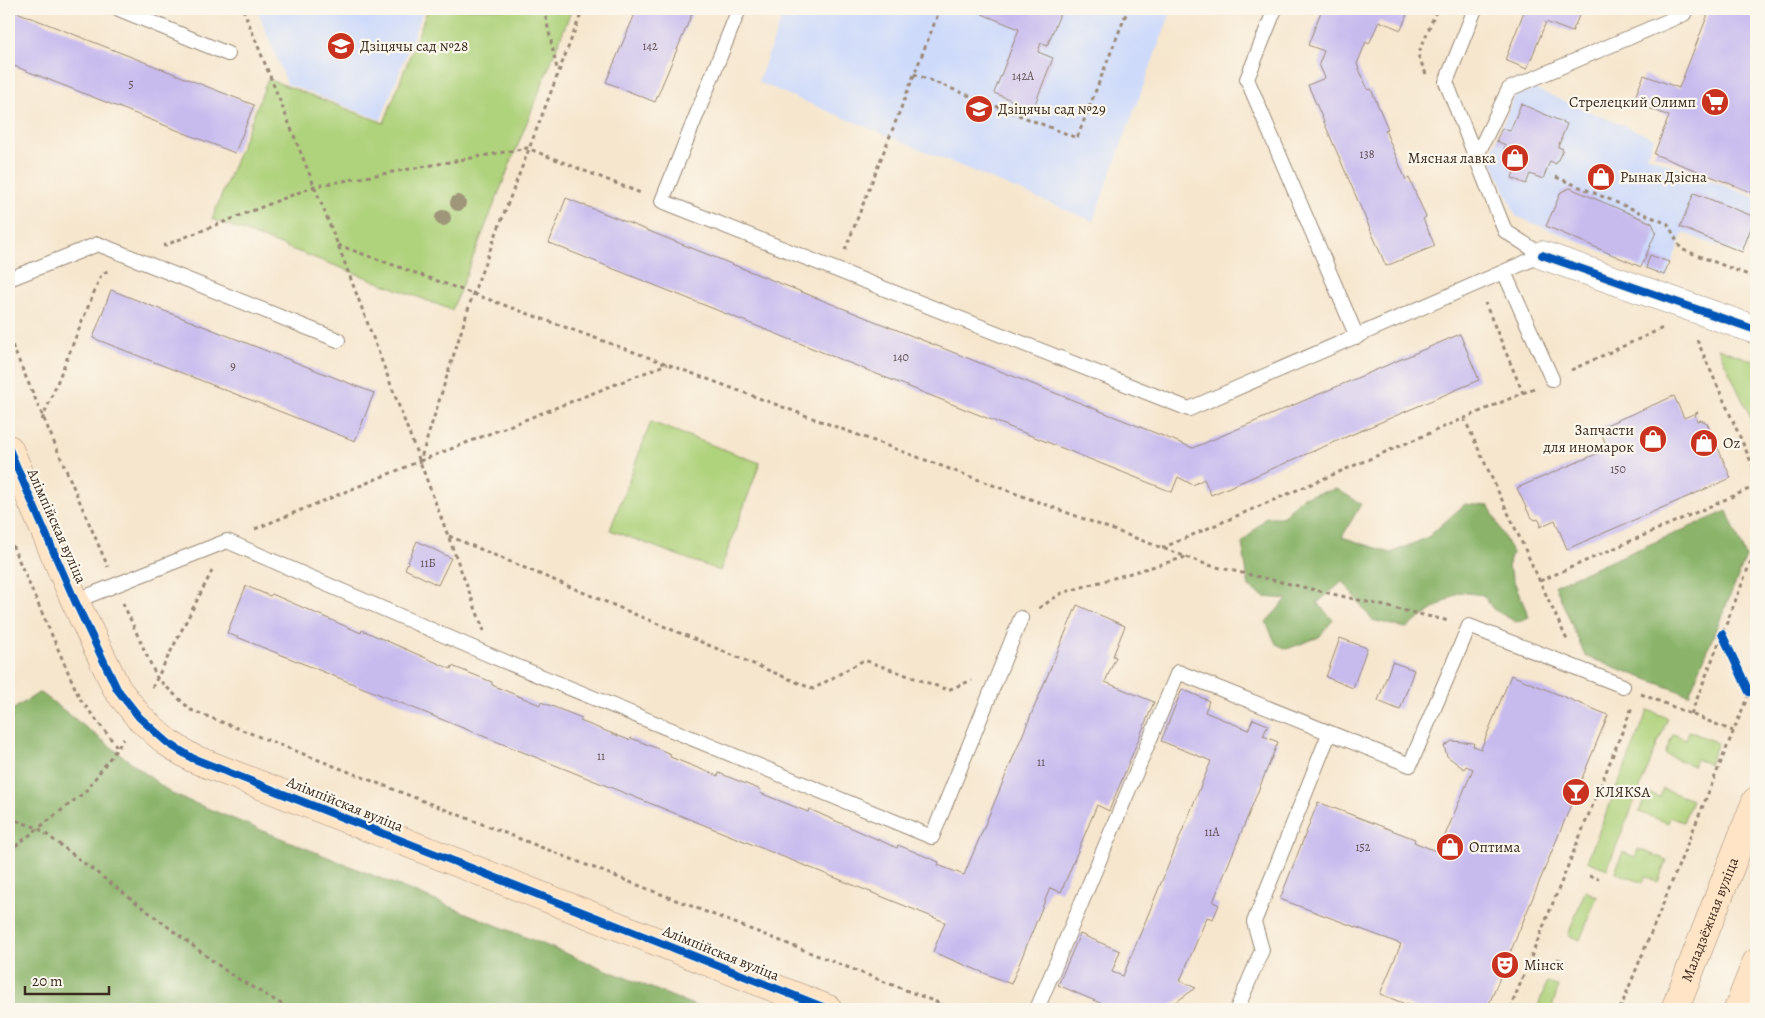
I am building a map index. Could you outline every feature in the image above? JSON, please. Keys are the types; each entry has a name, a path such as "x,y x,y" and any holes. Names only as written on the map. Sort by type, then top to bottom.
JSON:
{"street":[{"path":"1542,255 1756,330"},
{"name":"Алімпійская вуліца","path":"9,449 76,601 118,689 138,716 168,743 192,758 828,1009"},
{"name":"Маладзёжная вуліца","path":"1675,1009 1756,801"},
{"path":"1738,1009 1756,963"}],"lane":[{"path":"119,9 228,54"},
{"path":"739,9 662,201 837,272 1189,409 1542,255"},
{"path":"1275,9 1247,79 1357,337"},
{"path":"1475,9 1446,82 1506,231 1542,255"},
{"path":"1476,157 1509,89 1684,14 1686,9"},
{"path":"9,279 98,244 338,340"},
{"path":"1504,272 1552,379"},
{"path":"76,601 227,541 494,657 932,836 1021,618"},
{"path":"1037,1009 1178,672 1410,765 1469,626 1623,686"},
{"path":"1237,1009 1262,950 1254,922 1329,734"}],"path":[{"path":"243,9 338,245 494,657"},
{"path":"544,9 558,70"},
{"path":"420,461 472,294 527,148 583,9"},
{"path":"837,272 940,9"},
{"path":"914,74 1077,138 1128,9"},
{"path":"1430,83 1418,56 1437,9"},
{"path":"42,420 101,275 133,258 315,186 527,148 662,201"},
{"path":"1556,177 1668,224 1681,249 1756,278"},
{"path":"338,245 667,364 1208,565 1469,626"},
{"path":"1477,284 1523,393"},
{"path":"1162,548 1523,393 1667,326 1657,323"},
{"path":"1705,340 1696,337 1756,473"},
{"path":"9,338 42,420 157,678 191,710 954,1009"},
{"path":"9,851 85,792 118,748 138,716 227,541 420,461 667,364"},
{"path":"1464,418 1581,670"},
{"path":"1540,580 1756,486"},
{"path":"448,536 813,689 864,660 948,690 1001,669"},
{"path":"9,552 10,540"},
{"path":"10,540 80,699 118,748"},
{"path":"1691,714 1756,548"},
{"path":"1021,618 1062,593 1186,557"},
{"path":"1722,634 1726,642"},
{"path":"1620,1009 1756,676"},
{"path":"1746,684 1750,692"},
{"path":"1623,686 1733,731"},
{"path":"1510,1009 1638,693"},
{"path":"9,818 38,828 230,974 290,1009"},
{"path":"1589,876 1599,879"},
{"path":"1556,959 1566,962"}],"shaded area":[{"name":"Дзіцячы сад №28","path":"257,9 424,9 381,120 287,84"},
{"name":"Дзіцячы сад №29","path":"785,9 1172,9 1093,221 758,82"},
{"name":"Рынак Дзісна","path":"1535,89 1654,138 1647,156 1756,198 1756,225 1744,256 1683,233 1666,278 1516,216 1490,156 1514,97"}],"green space":[{"path":"428,9 572,9 452,310 212,219 268,79 384,123"},
{"path":"1718,348 1756,362 1756,427 1755,427"},
{"path":"651,422 760,463 720,571 610,530"},
{"path":"1337,489 1361,504 1342,537 1391,553 1428,537 1465,504 1489,506 1512,553 1508,567 1529,617 1516,622 1493,609 1483,595 1459,592 1406,628 1372,620 1343,581 1317,603 1333,620 1319,637 1287,649 1276,644 1266,622 1287,599 1264,597 1249,587 1242,543 1266,517 1282,517 1302,497"},
{"path":"1727,511 1746,557 1689,695 1585,656 1555,585"},
{"path":"40,692 172,794 703,1009 9,1009 9,712"},
{"path":"1648,710 1668,718 1607,869 1587,861"},
{"path":"1689,731 1718,743 1709,764 1696,759 1693,766 1665,754 1673,734 1686,739"},
{"path":"1663,789 1692,800 1683,822 1670,817 1668,823 1639,812 1647,792 1660,797"},
{"path":"1638,849 1667,860 1658,882 1645,876 1643,883 1615,872 1623,852 1635,857"},
{"path":"1585,891 1597,896 1580,940 1568,935"},
{"path":"1547,982 1559,987 1551,1009 1537,1009"}],"building":[{"path":"9,9 254,105 235,153 9,64"},
{"path":"637,9 694,9 655,102 606,82"},
{"path":"984,9 1062,9 1047,46 1041,43 1038,52 1053,58 1033,109 994,93 1019,29 982,14"},
{"path":"1322,9 1409,9 1401,30 1379,21 1369,44 1366,42 1357,64 1368,90 1371,89 1388,129 1385,130 1406,180 1409,178 1426,217 1423,219 1435,246 1386,266 1308,85 1325,78 1319,64 1324,51 1308,45"},
{"path":"1525,9 1582,9 1572,32 1546,22 1527,69 1505,60"},
{"name":"Стрелецкий Олимп","path":"1710,9 1756,9 1756,194 1654,154 1669,116 1633,102 1644,75 1679,88"},
{"path":"1521,104 1567,124 1558,147 1563,149 1556,164 1550,161 1543,179 1530,174 1526,184 1512,178 1514,171 1510,169 1504,149 1506,145 1496,141 1502,128 1510,131"},
{"path":"1570,188 1652,223 1656,232 1641,267 1546,226 1561,192"},
{"path":"1694,193 1755,217 1742,252 1680,227"},
{"path":"566,198 1193,448 1460,334 1479,380 1211,495 1204,479 1193,485 1178,477 1172,492 549,243"},
{"path":"1650,255 1669,262 1664,275 1646,268"},
{"path":"111,290 374,393 355,441 93,338"},
{"path":"1674,396 1684,418 1698,412 1695,415 1697,421 1701,420 1707,423 1731,478 1567,549 1555,520 1539,527 1541,524 1538,519 1535,520 1530,516 1517,488 1608,449 1599,428"},
{"path":"417,541 451,558 438,585 405,569"},
{"path":"246,586 270,596 272,594 361,633 362,630 451,669 452,666 492,682 492,685 540,705 541,702 582,718 580,721 629,740 631,738 671,754 670,757 718,776 719,773 761,790 760,793 808,812 809,809 897,848 898,845 939,862 938,865 964,875 1077,605 1125,626 1113,656 1116,657 1105,682 1154,702 1109,811 1097,805 1061,892 1050,888 1011,984 933,952 945,922 227,633"},
{"path":"1340,638 1367,648 1353,688 1326,677"},
{"path":"1392,662 1414,670 1400,710 1378,701"},
{"path":"1511,675 1608,715 1487,1009 1418,1009 1380,994 1401,944 1280,899 1318,802 1415,839 1414,842 1438,852 1473,769 1466,766 1464,769 1447,756 1444,746 1452,741 1474,743 1473,746 1481,749"},
{"path":"1182,689 1209,701 1205,712 1248,730 1253,719 1268,725 1263,736 1278,742 1213,902 1219,905 1213,919 1207,917 1180,981 1196,988 1170,1006 1169,1009 1114,1009 1058,985 1080,934 1120,951 1112,972 1123,976 1211,761 1161,741"}],"cycle path":[{"path":"1542,255 1756,330"},
{"path":"9,449 75,601 117,689 139,717 168,743 192,758 828,1009"},
{"path":"1722,634 1749,692"}],"place":[{"name":"Дзіцячы сад №28","path":"341,46"},
{"name":"Стрелецкий Олимп","path":"1715,102"},
{"name":"Дзіцячы сад №29","path":"979,109"},
{"name":"Мясная лавка","path":"1515,158"},
{"name":"Рынак Дзісна","path":"1601,177"},
{"name":"Запчасти для иномарок","path":"1653,439"},
{"name":"Oz","path":"1704,443"},
{"name":"КЛЯКSА","path":"1576,792"},
{"name":"Оптима","path":"1450,847"},
{"name":"Мінск","path":"1505,965"}]}
